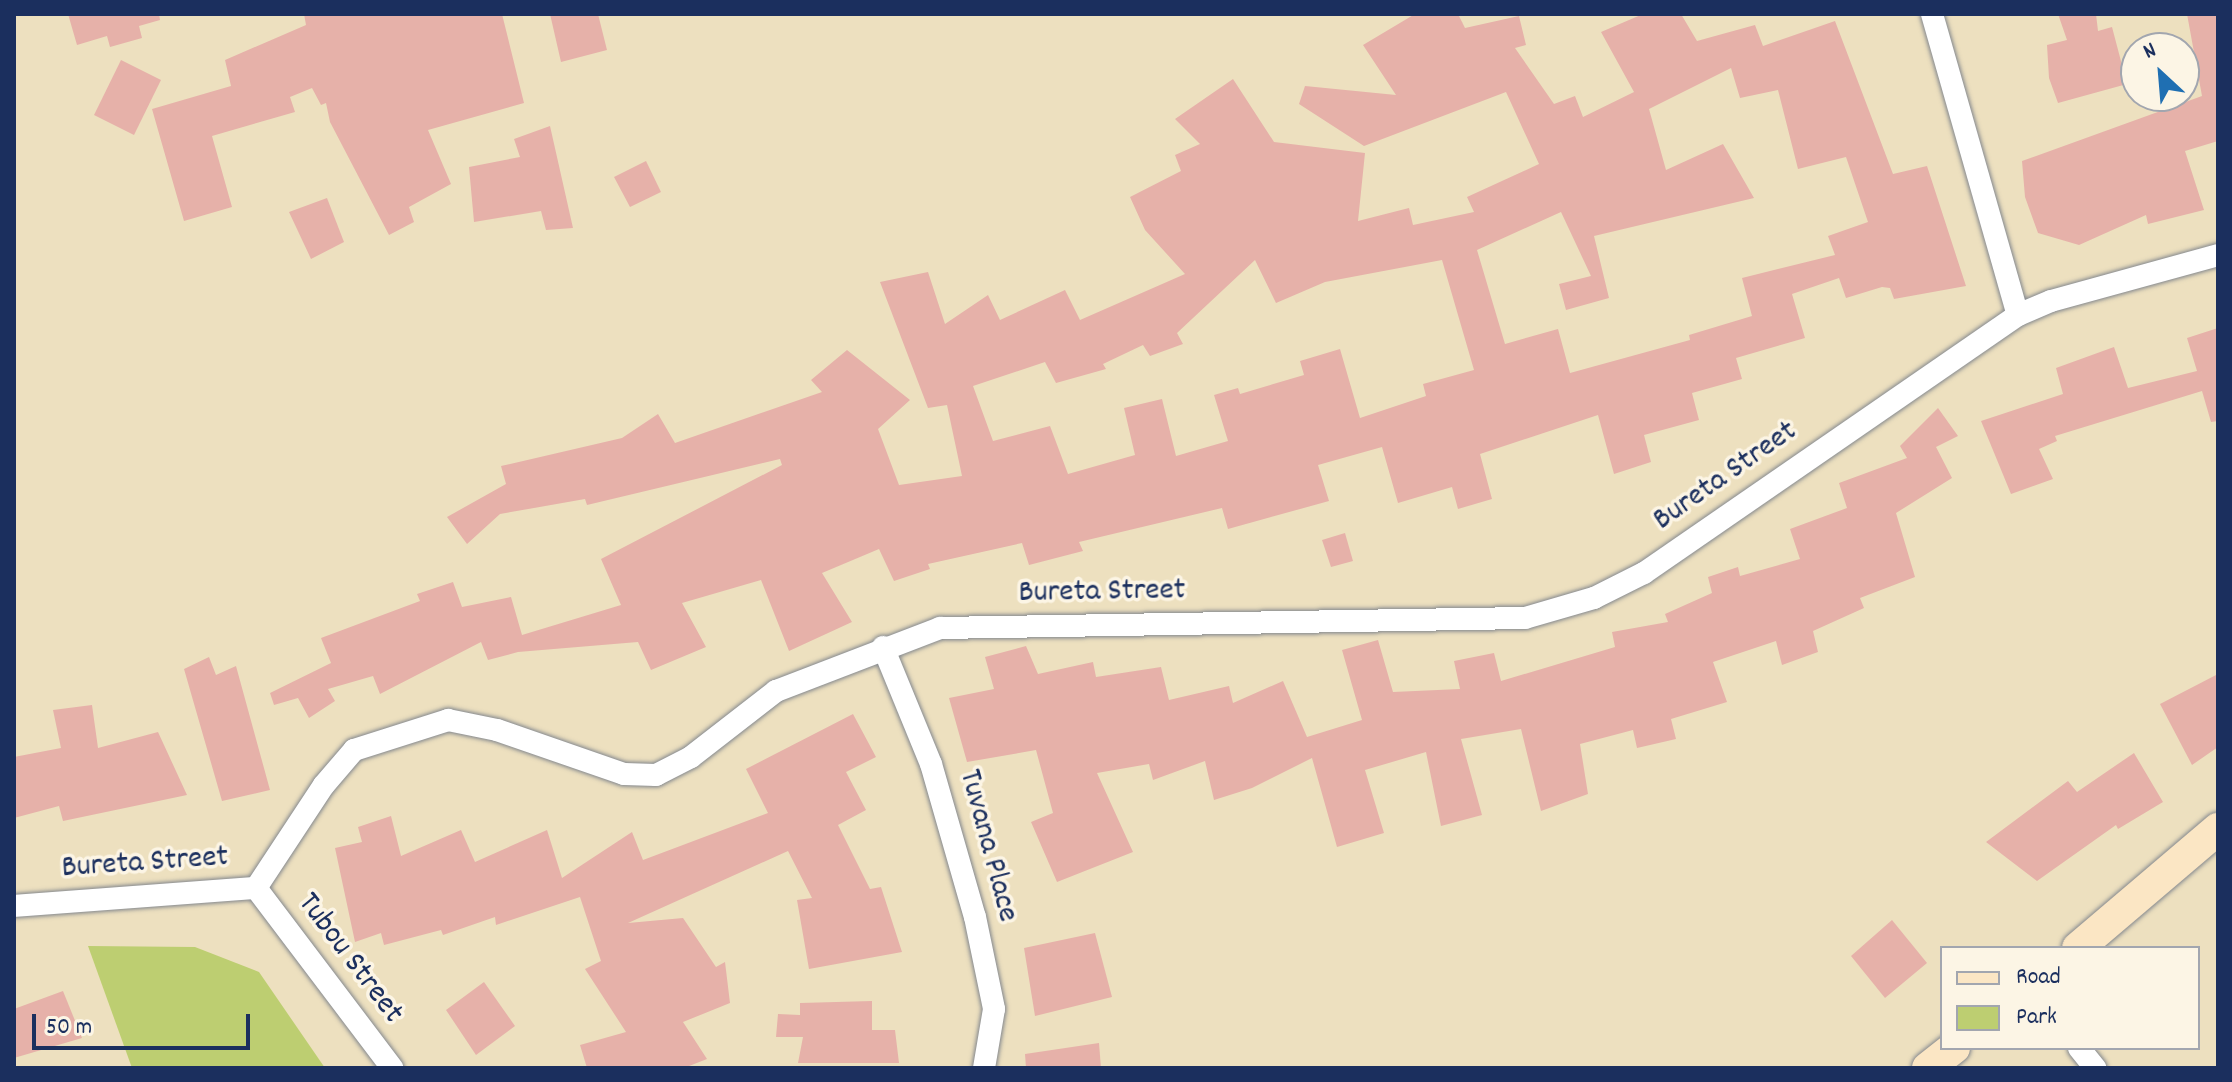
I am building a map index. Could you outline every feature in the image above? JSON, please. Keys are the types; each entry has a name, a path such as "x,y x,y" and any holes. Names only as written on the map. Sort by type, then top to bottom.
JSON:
{"main road":[{"path":"2080,946 2218,829"},
{"path":"1928,1068 1951,1050"}],"street":[{"path":"1932,14 2018,315"},
{"name":"Bureta Street","path":"14,906 256,888 354,750 448,720 497,730 624,774 656,775 691,757 776,691 883,647 940,628 1525,618 1594,598 1644,573 2018,315 2218,255"},
{"name":"Tuvana Place","path":"883,647 931,764 975,917 994,1009 984,1068"},
{"name":"Tubou Street","path":"256,888 392,1068"},
{"path":"2081,1050 2095,1068"}],"green space":[{"path":"88,946 195,947 259,972 325,1068 132,1068"}],"building":[{"path":"68,14 159,14 160,20 139,26 142,38 110,47 107,36 77,45"},
{"path":"304,14 502,14 524,103 428,130 451,184 409,207 414,222 389,235 330,122 326,103 321,105 312,88 290,97 295,112 212,136 232,207 184,221 152,109 231,86 225,60 306,25"},
{"path":"550,14 598,14 607,50 561,62"},
{"path":"1415,14 1458,14 1465,28 1519,16 1526,45 1515,48 1554,104 1575,96 1583,117 1634,92 1601,32 1643,14 1681,14 1697,41 1755,25 1763,46 1835,21 1893,174 1927,166 1966,286 1894,299 1890,288 1882,287 1846,298 1839,278 1792,294 1805,338 1736,358 1742,379 1692,393 1699,420 1644,435 1651,462 1614,474 1598,415 1480,454 1492,499 1458,509 1452,487 1398,503 1382,447 1318,465 1329,501 1228,529 1222,508 1079,542 1083,551 1029,565 1022,543 928,564 930,569 894,581 879,549 822,573 852,622 789,651 761,580 682,603 706,647 651,670 638,642 518,652 488,660 481,642 380,694 373,676 328,689 335,701 309,718 298,698 274,705 270,693 331,663 321,638 420,601 417,594 453,582 462,607 511,597 522,635 621,605 601,559 782,465 780,459 587,505 585,499 500,514 467,544 447,517 506,484 501,466 622,438 658,414 675,443 822,392 811,380 847,350 910,400 878,429 899,485 962,476 947,405 928,408 880,282 928,272 945,324 988,295 1000,320 1065,290 1080,320 1185,274 1145,230 1130,197 1181,171 1175,155 1200,144 1175,119 1233,79 1274,142 1365,153 1358,221 1409,208 1413,225 1474,212 1467,197 1539,164 1506,92 1364,146 1299,104 1305,86 1396,95 1363,45","holes":["1731,68 1740,98 1778,90 1798,169 1846,157 1868,222 1828,236 1835,255 1742,278 1752,316 1689,335 1690,340 1570,373 1558,329 1505,344 1477,250 1561,212 1591,276 1559,284 1566,310 1609,298 1594,236 1754,198 1723,144 1666,170 1649,109","1255,260 1276,303 1325,282 1442,260 1474,370 1423,384 1426,396 1360,418 1340,349 1300,361 1304,375 1240,394 1238,388 1214,395 1228,441 1176,456 1162,399 1124,408 1135,455 1068,474 1050,426 993,441 973,386 1045,362 1056,383 1106,369 1103,364 1143,345 1150,356 1183,344 1177,333"]},
{"path":"2058,14 2096,14 2098,31 2112,27 2120,57 2120,86 2058,103 2049,78 2047,45 2067,40"},
{"path":"2187,14 2218,14 2218,141 2185,151 2204,210 2148,224 2146,215 2079,245 2038,233 2025,197 2022,161 2158,112 2200,112 2200,32 2190,32"},
{"path":"121,60 161,80 134,135 94,115"},
{"path":"550,126 573,228 546,230 541,211 474,222 469,167 520,157 514,139"},
{"path":"646,161 661,192 630,207 614,177"},
{"path":"327,198 344,242 311,259 289,212"},
{"path":"2218,328 2218,421 2211,422 2202,391 2055,436 2057,441 2039,449 2053,479 2011,494 1981,421 2063,394 2056,368 2114,347 2128,388 2197,371 2187,338"},
{"path":"1938,408 1958,436 1936,447 1952,478 1896,513 1915,577 1860,598 1864,608 1813,631 1818,652 1782,665 1776,641 1713,662 1727,702 1671,719 1676,739 1637,748 1633,730 1580,744 1588,794 1541,811 1521,729 1461,739 1482,815 1441,826 1426,752 1365,770 1384,833 1337,847 1312,758 1252,788 1214,800 1205,761 1153,780 1149,764 1097,773 1133,852 1057,882 1031,822 1053,813 1036,750 967,762 949,698 994,689 985,657 1026,646 1038,674 1093,662 1096,677 1161,667 1169,700 1229,686 1233,703 1283,681 1307,737 1362,720 1342,650 1378,640 1393,692 1460,689 1454,661 1494,653 1501,681 1615,647 1612,632 1668,622 1665,614 1712,593 1708,577 1738,567 1740,576 1800,559 1790,529 1847,508 1839,483 1907,458 1900,446"},
{"path":"1345,533 1353,561 1331,567 1322,540"},
{"path":"209,657 216,675 236,666 270,790 222,801 184,669"},
{"path":"2218,674 2218,747 2192,765 2160,704"},
{"path":"92,705 98,748 158,732 187,795 63,821 59,806 14,818 14,757 61,748 53,710"},
{"path":"853,714 876,757 846,772 866,810 838,825 870,889 881,887 902,952 809,969 797,900 812,898 788,851 628,923 683,918 716,967 725,962 730,1003 683,1022 707,1059 684,1068 587,1068 580,1045 626,1032 585,969 601,961 580,897 496,925 495,917 443,935 441,930 384,945 381,933 355,942 335,848 362,842 358,827 391,816 401,856 461,830 475,862 547,830 562,878 632,832 643,860 768,813 746,769"},
{"path":"2134,753 2163,802 2118,829 2116,825 2037,881 1986,842 2068,781 2077,792"},
{"path":"1892,920 1927,963 1885,998 1851,956"},
{"path":"1095,933 1112,997 1035,1016 1024,948"},
{"path":"484,982 515,1026 476,1055 446,1010"},
{"path":"63,991 82,1038 14,1058 14,1009"},
{"path":"872,1001 872,1030 895,1030 899,1063 798,1063 803,1037 776,1037 778,1014 800,1015 800,1003"},
{"path":"1099,1043 1101,1068 1026,1068 1025,1054"}]}
